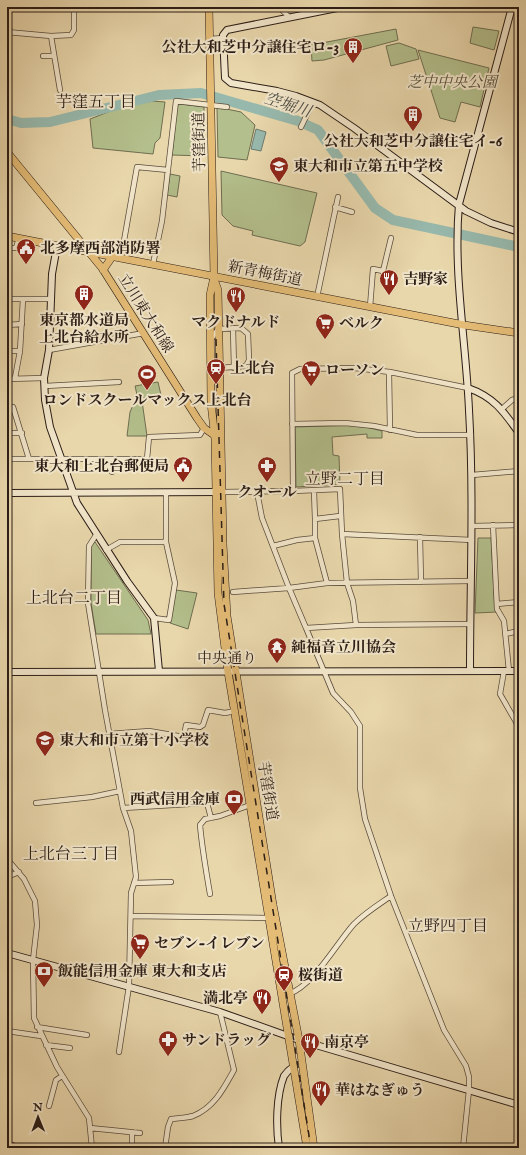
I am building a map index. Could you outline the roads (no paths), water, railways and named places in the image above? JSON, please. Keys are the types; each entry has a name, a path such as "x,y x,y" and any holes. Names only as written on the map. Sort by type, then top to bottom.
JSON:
{"main road":[{"name":"芋窪街道","path":"209,7 214,277 210,295 211,403 217,435"},
{"name":"立川東大和線","path":"7,152 90,252 144,333 204,428 217,435"},
{"name":"新青梅街道","path":"7,236 464,325 519,333"},
{"path":"103,270 112,256"},
{"name":"芋窪街道","path":"214,277 218,290 219,368 217,435 219,492 225,592 235,711 306,1148"},
{"name":"芋窪街道","path":"232,672 289,994 299,1040 314,1148"}],"street":[{"path":"7,32 68,36 73,33 74,7"},
{"path":"279,7 289,17"},
{"path":"342,7 229,29 224,32 225,78 228,82 277,91 313,102 354,128 459,204 466,211 491,223 519,232"},
{"path":"470,671 472,540 471,435 464,325 456,242 459,204 512,7"},
{"path":"50,36 60,90"},
{"path":"210,39 224,38"},
{"path":"43,56 54,56"},
{"path":"153,264 162,221 176,101 211,102 227,107"},
{"path":"300,127 313,102"},
{"path":"121,258 137,167 168,170"},
{"path":"317,297 338,197"},
{"path":"335,207 352,212"},
{"path":"7,248 16,248 18,238"},
{"path":"370,307 373,269 383,271 391,238"},
{"path":"57,246 50,299 49,350 44,378 45,400 50,427 72,493 96,535 127,582 154,618 159,671"},
{"path":"7,299 50,299"},
{"path":"15,378 20,351 23,299"},
{"path":"7,325 22,324"},
{"path":"233,328 234,368"},
{"path":"211,339 218,329 241,328 247,332 249,360 246,366 219,368"},
{"path":"49,350 144,333"},
{"path":"7,351 20,351"},
{"path":"294,491 291,376 297,369 343,368 389,372 468,388 485,394 502,409 519,433"},
{"path":"389,372 390,430"},
{"path":"7,378 44,378"},
{"path":"44,386 119,382"},
{"path":"502,409 512,400 519,398"},
{"path":"7,407 13,407 29,459"},
{"path":"292,424 360,424 428,436 471,435"},
{"path":"7,459 147,459 149,437 200,435 204,428"},
{"path":"7,433 22,433"},
{"path":"112,472 117,459"},
{"path":"472,475 519,471"},
{"path":"7,493 257,492 340,489 340,516 347,583 353,601 356,625"},
{"path":"314,491 315,538 327,583"},
{"path":"154,618 169,620 175,583 166,542 166,492"},
{"path":"257,492 262,518 323,671 333,693 351,712 360,726 362,804 365,819 391,896 444,1030 466,1066 469,1077 463,1148"},
{"path":"315,519 340,516"},
{"path":"493,525 497,609 504,621 505,634 506,671 500,694 519,727"},
{"path":"472,526 519,526"},
{"path":"342,534 472,540"},
{"path":"96,535 89,546 88,603 109,734 123,808 131,831 136,877 131,893 129,986 119,1052"},
{"path":"420,537 421,582"},
{"path":"273,546 297,540 315,538"},
{"path":"106,550 120,542 166,542"},
{"path":"233,592 289,588 327,583 471,581"},
{"path":"497,604 519,602"},
{"path":"306,628 356,625 470,624"},
{"path":"505,634 519,631"},
{"name":"中央通り","path":"7,672 519,671"},
{"path":"109,734 150,731 184,737 186,725 200,727 203,725 208,710 225,713 235,711"},
{"path":"36,803 92,797 120,791"},
{"path":"123,808 207,803 211,818"},
{"path":"210,894 205,861 202,854 200,825 205,819 250,805"},
{"path":"7,859 19,872 35,900 37,925 33,960 33,1011 37,1027 62,1076 89,1118 92,1148"},
{"path":"7,877 19,872"},
{"path":"134,883 171,882"},
{"path":"289,994 298,990 308,981 354,925 366,914 391,896"},
{"path":"131,916 268,918"},
{"path":"7,953 220,1012 287,1034 299,1040 519,1105"},
{"path":"165,1148 168,1127 171,1119 193,1116 209,1106 218,1098 234,1070 220,1012"},
{"path":"37,1027 87,1035"},
{"path":"7,1031 41,1036"},
{"path":"46,1045 70,1048"},
{"path":"279,1148 277,1112 285,1075 293,1067"},
{"path":"49,1106 56,1080 62,1076"},
{"path":"90,1128 140,1132"},
{"path":"132,1132 132,1148"},
{"path":"7,1143 21,1148"}],"water":[{"path":"256,129 266,132 261,151 251,149"}],"waterway":[{"name":"空堀川","path":"7,119 21,123 50,122 159,95 201,93 298,121 318,130 375,208 393,220 519,247"}],"railway":[{"path":"216,339 224,604 311,1148"}],"place":[{"name":"公社大和芝中分譲住宅ロ-3","path":"353,64"},
{"name":"公社大和芝中分譲住宅イ-6","path":"413,132"},
{"name":"東大和市立第五中学校","path":"279,183"},
{"name":"北多摩西部消防署","path":"26,265"},
{"name":"吉野家","path":"389,296"},
{"name":"東京都水道局 上北台給水所","path":"84,311"},
{"name":"マクドナルド","path":"236,313"},
{"name":"ベルク","path":"325,340"},
{"name":"上北台","path":"216,385"},
{"name":"ローソン","path":"311,387"},
{"name":"ロンドスクールマックス上北台","path":"147,391"},
{"name":"東大和上北台郵便局","path":"183,483"},
{"name":"クオール","path":"267,483"},
{"name":"純福音立川協会","path":"277,664"},
{"name":"東大和市立第十小学校","path":"45,757"},
{"name":"西武信用金庫","path":"234,816"},
{"name":"セブン-イレブン","path":"140,960"},
{"name":"飯能信用金庫 東大和支店","path":"44,988"},
{"name":"桜街道","path":"284,992"},
{"name":"満北亭","path":"262,1015"},
{"name":"サンドラッグ","path":"168,1057"},
{"name":"南京亭","path":"310,1059"},
{"name":"華はなぎゅう","path":"321,1107"}],"district":[{"name":"芋窪五丁目","path":"96,101"},
{"name":"立野二丁目","path":"345,478"},
{"name":"上北台二丁目","path":"74,597"},
{"name":"上北台三丁目","path":"71,853"},
{"name":"立野四丁目","path":"448,925"}],"park label":[{"name":"芝中中央公園","path":"452,82"}]}
